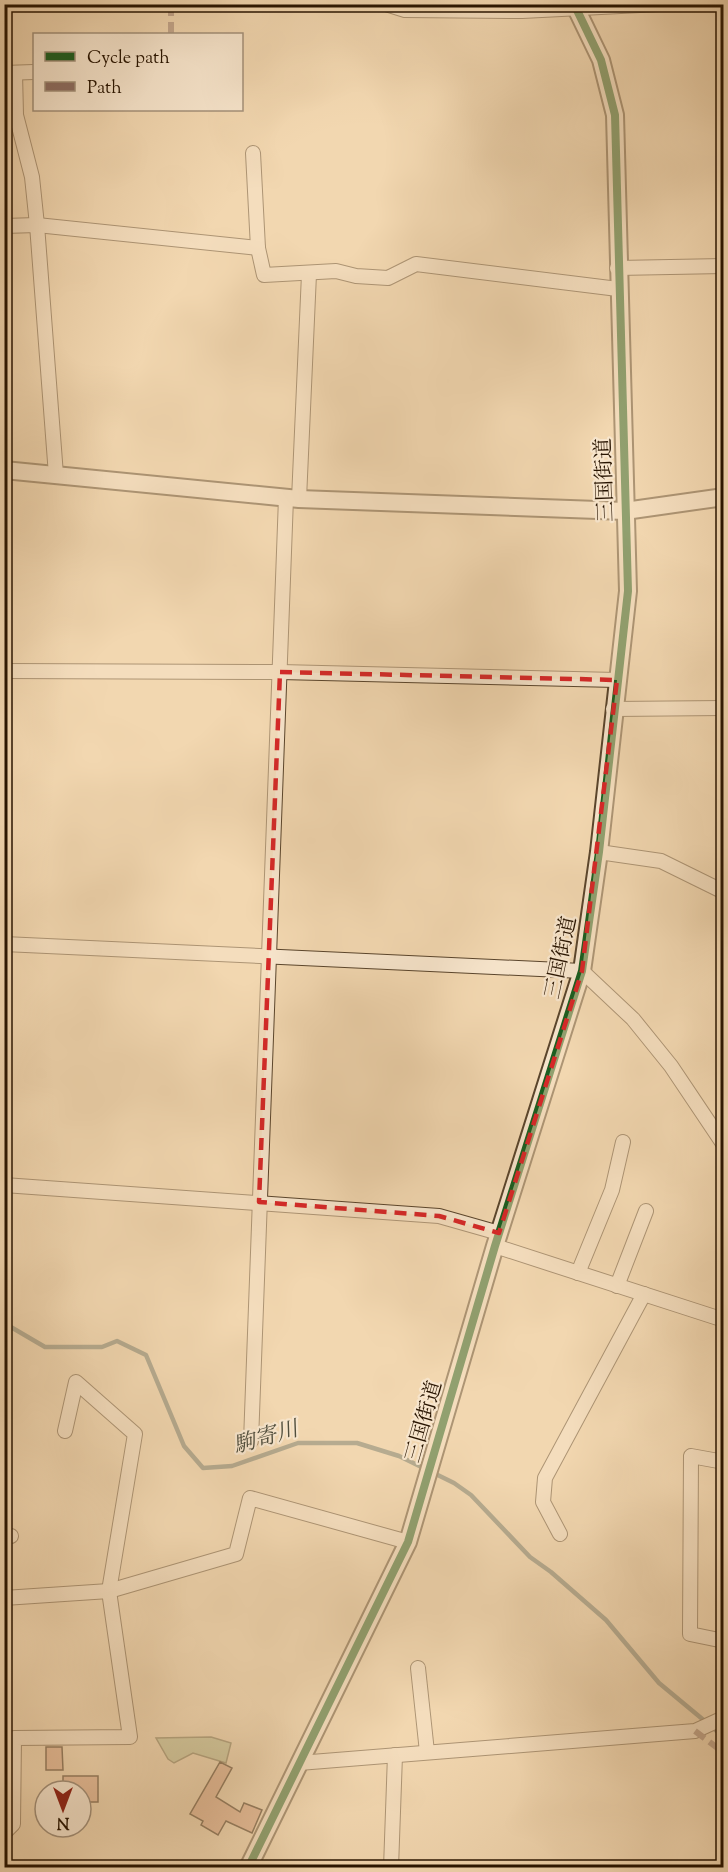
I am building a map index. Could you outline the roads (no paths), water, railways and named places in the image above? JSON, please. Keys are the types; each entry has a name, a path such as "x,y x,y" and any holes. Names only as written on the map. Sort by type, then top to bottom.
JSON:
{"street":[{"path":"386,4 405,10 660,4"},
{"path":"723,4 723,15"},
{"name":"三国街道","path":"248,1868 408,1542 497,1240 582,971 599,852 613,708 628,591 617,268 615,115 601,60 575,6"},
{"path":"33,72 10,73 16,115 32,177 56,475"},
{"path":"253,153 258,248 264,275 336,271 388,278 416,264 618,289"},
{"path":"4,226 37,225 258,248"},
{"path":"617,268 723,266"},
{"path":"251,1441 279,672 309,274"},
{"path":"4,470 292,499 625,511 723,497"},
{"path":"4,671 279,672 617,680"},
{"path":"613,708 723,708"},
{"path":"599,852 661,861 723,892"},
{"path":"4,944 582,971 633,1019 719,1126 723,1145"},
{"path":"578,1273 612,1190 622,1142"},
{"path":"4,1185 439,1216 578,1273 723,1320"},
{"path":"617,1286 646,1211"},
{"path":"560,1534 543,1502 545,1478 644,1294"},
{"path":"4,1833 13,1824 14,1738 130,1737 109,1591 135,1434 76,1382 65,1431"},
{"path":"723,1462 692,1456 690,1634 723,1641"},
{"path":"4,1598 109,1591 236,1554 250,1498 408,1542"},
{"path":"418,1668 427,1752"},
{"path":"299,1763 683,1732 720,1721"},
{"path":"391,1868 395,1755"}],"waterway":[{"name":"駒寄川","path":"4,1323 45,1347 102,1347 117,1341 146,1355 184,1446 203,1468 232,1466 298,1443 357,1443 399,1456 454,1483 471,1495 530,1557 551,1572 606,1620 659,1683 724,1737"}]}
